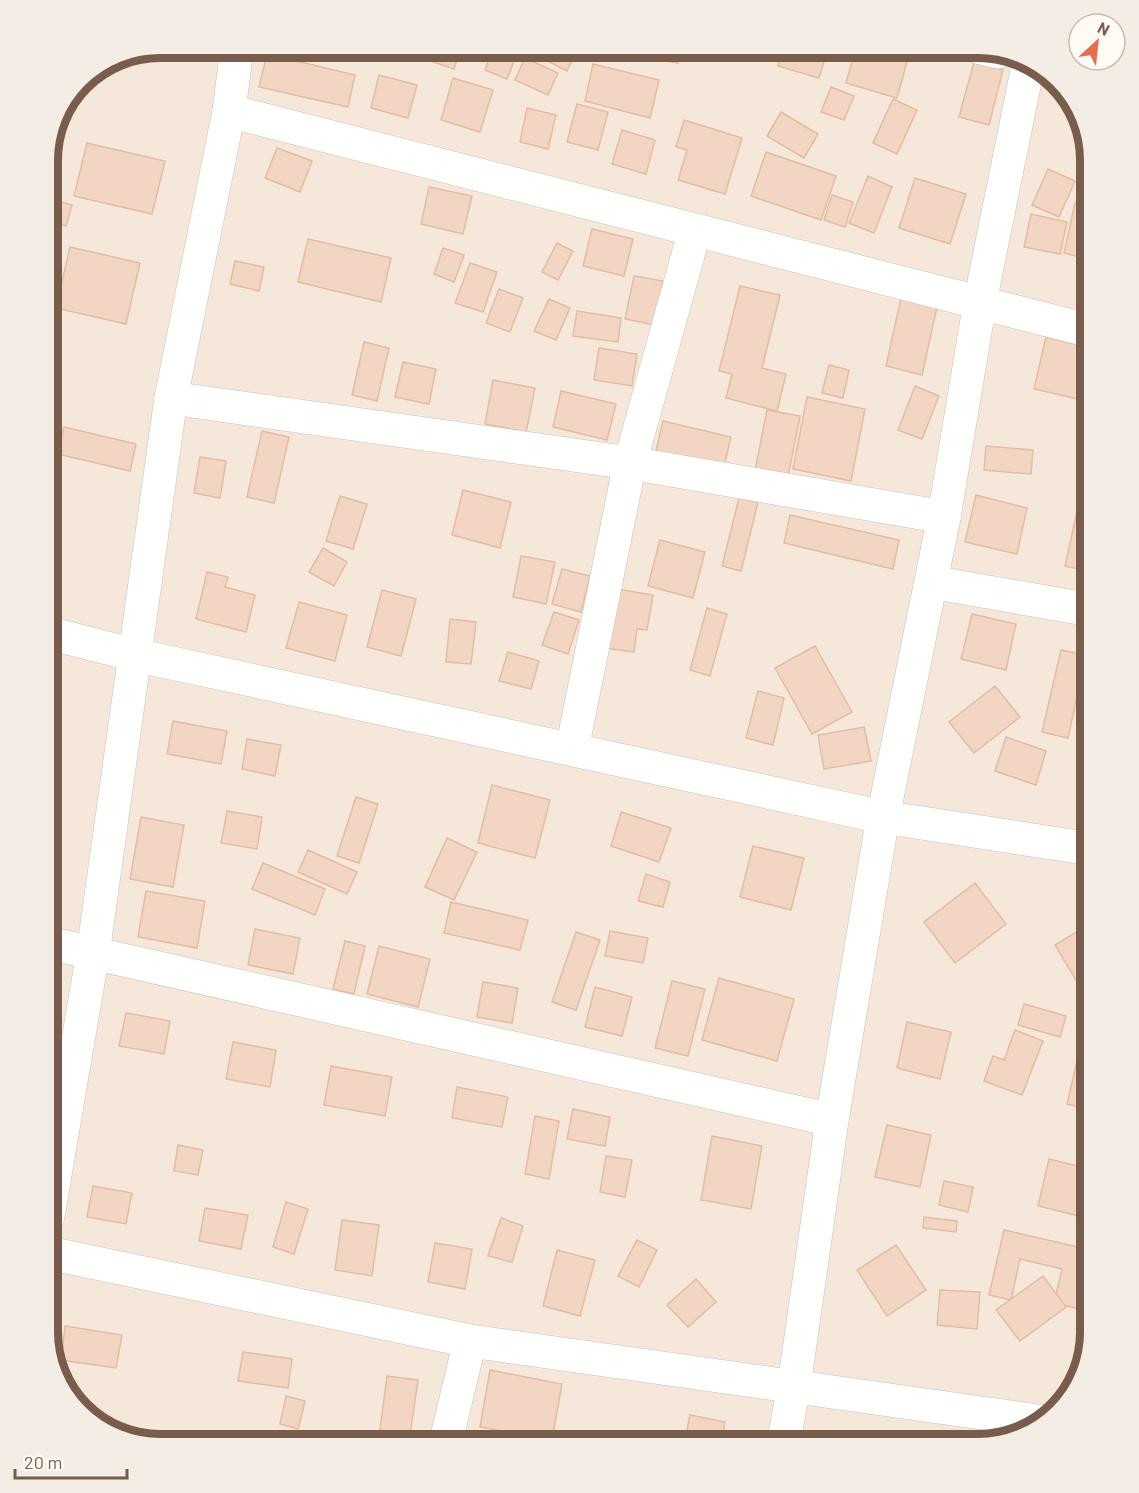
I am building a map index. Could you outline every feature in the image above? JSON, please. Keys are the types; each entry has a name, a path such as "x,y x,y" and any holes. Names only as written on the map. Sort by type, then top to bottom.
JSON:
{"street":[{"path":"58,1157 93,953 171,398 229,111 236,58"},
{"path":"785,1434 832,1120 884,817 944,517 980,302 1027,71"},
{"path":"229,111 1080,328"},
{"path":"572,749 630,463 695,230"},
{"path":"171,398 630,463 944,517"},
{"path":"931,582 1080,608"},
{"path":"59,636 135,655 884,817 1080,847"},
{"path":"58,945 832,1120"},
{"path":"58,1255 470,1341 1030,1420"},
{"path":"448,1434 470,1341"}],"shaded area":[{"path":"147,59 985,59 1005,62 1029,72 1046,84 1063,104 1070,115 1080,147 1080,1346 1070,1378 1055,1400 1035,1417 1024,1424 992,1434 147,1434 115,1424 93,1409 76,1389 62,1359 58,1332 59,154 62,134 69,115 80,98 93,84 110,72"}],"building":[{"path":"266,58 284,58 355,75 348,107 259,87"},
{"path":"432,58 458,58 454,69 431,61"},
{"path":"489,58 515,58 507,79 485,70"},
{"path":"525,58 558,73 548,95 515,80"},
{"path":"542,58 573,58 567,71"},
{"path":"658,59 679,59 678,63"},
{"path":"780,59 825,59 819,78 778,66"},
{"path":"853,59 896,59 907,62 897,98 846,83"},
{"path":"974,62 1003,70 989,125 959,117"},
{"path":"593,64 659,80 650,118 585,101"},
{"path":"379,75 417,85 408,118 371,108"},
{"path":"453,78 493,90 480,132 441,120"},
{"path":"831,87 854,96 844,120 821,112"},
{"path":"893,99 917,110 897,154 873,143"},
{"path":"577,104 608,112 598,150 567,142"},
{"path":"527,108 556,115 548,149 520,142"},
{"path":"781,112 818,134 804,158 767,136"},
{"path":"684,120 742,138 725,194 678,180 687,150 676,147"},
{"path":"622,130 655,140 646,174 612,164"},
{"path":"87,143 165,161 152,214 74,196"},
{"path":"277,148 312,161 300,192 265,178"},
{"path":"766,152 836,176 821,220 751,196"},
{"path":"1048,169 1075,181 1059,217 1032,205"},
{"path":"868,176 892,187 874,233 849,223"},
{"path":"915,178 966,194 950,244 899,228"},
{"path":"429,187 472,196 463,234 421,224"},
{"path":"832,195 853,202 845,227 824,220"},
{"path":"59,201 72,205 66,226 59,224"},
{"path":"1075,203 1080,204 1080,257 1064,253"},
{"path":"1031,214 1067,222 1060,254 1024,247"},
{"path":"592,229 633,239 624,276 583,266"},
{"path":"308,239 391,258 381,302 298,282"},
{"path":"557,243 573,251 558,280 542,272"},
{"path":"70,247 140,263 126,324 59,309 59,295"},
{"path":"443,248 464,255 454,282 434,274"},
{"path":"235,261 264,267 259,291 230,284"},
{"path":"470,263 497,272 483,312 455,303"},
{"path":"634,276 663,281 655,325 625,319"},
{"path":"740,286 780,295 762,368 786,374 777,411 726,398 732,374 719,371"},
{"path":"499,289 523,298 510,332 486,323"},
{"path":"901,298 937,307 922,375 886,366"},
{"path":"549,299 570,308 556,340 534,331"},
{"path":"577,311 621,318 618,342 573,336"},
{"path":"1046,337 1080,345 1080,399 1034,389"},
{"path":"364,342 389,348 377,401 352,395"},
{"path":"599,348 637,354 632,386 594,380"},
{"path":"403,362 436,369 429,404 395,397"},
{"path":"829,365 849,370 843,398 822,393"},
{"path":"493,380 535,388 526,432 485,424"},
{"path":"915,386 939,396 922,439 898,430"},
{"path":"561,391 616,404 607,440 553,427"},
{"path":"807,397 865,409 851,481 793,469"},
{"path":"767,410 800,416 788,477 755,471"},
{"path":"663,421 731,437 724,467 656,451"},
{"path":"64,427 136,444 130,471 59,454"},
{"path":"262,431 289,437 274,503 247,497"},
{"path":"986,446 1033,450 1031,474 984,470"},
{"path":"200,457 226,461 220,498 194,493"},
{"path":"463,490 511,502 500,548 452,535"},
{"path":"976,495 1027,508 1017,554 965,542"},
{"path":"340,496 367,504 353,549 326,541"},
{"path":"739,498 758,502 741,571 722,566"},
{"path":"1077,511 1080,512 1080,569 1065,566"},
{"path":"790,515 899,540 893,569 784,543"},
{"path":"660,540 705,552 693,598 648,586"},
{"path":"323,548 347,562 334,586 309,572"},
{"path":"521,556 555,562 546,604 513,597"},
{"path":"562,569 590,576 581,612 552,604"},
{"path":"207,572 228,577 225,587 255,595 246,632 196,619"},
{"path":"612,588 653,595 647,630 637,629 634,652 603,648"},
{"path":"382,590 416,599 401,656 367,647"},
{"path":"299,602 347,615 335,661 286,648"},
{"path":"707,608 727,614 710,676 690,670"},
{"path":"554,612 579,620 568,654 542,645"},
{"path":"972,614 1016,624 1006,670 961,659"},
{"path":"450,619 476,622 471,664 446,662"},
{"path":"815,646 852,712 812,734 775,668"},
{"path":"1061,650 1080,654 1080,683 1068,738 1042,732"},
{"path":"508,652 539,661 531,689 499,681"},
{"path":"995,686 1020,717 974,753 949,722"},
{"path":"758,691 784,698 773,745 746,738"},
{"path":"173,721 227,731 221,764 167,754"},
{"path":"864,727 871,761 824,769 818,735"},
{"path":"1006,737 1046,751 1036,785 995,771"},
{"path":"247,739 281,745 275,776 242,769"},
{"path":"492,785 550,800 535,858 478,843"},
{"path":"356,797 378,804 359,863 337,856"},
{"path":"227,811 262,817 257,849 221,843"},
{"path":"621,812 671,828 659,862 611,846"},
{"path":"141,817 184,825 173,887 130,879"},
{"path":"447,838 477,852 454,900 425,887"},
{"path":"753,846 804,858 791,910 740,897"},
{"path":"308,850 357,872 347,894 298,872"},
{"path":"263,863 325,889 315,915 252,889"},
{"path":"646,874 670,882 663,907 638,901"},
{"path":"975,883 1006,924 955,963 924,922"},
{"path":"146,891 205,901 197,948 138,937"},
{"path":"451,902 528,920 520,950 444,933"},
{"path":"255,929 300,938 293,974 248,965"},
{"path":"1080,930 1080,987 1055,945"},
{"path":"610,931 648,938 643,963 605,956"},
{"path":"576,932 600,940 576,1010 552,1002"},
{"path":"345,941 365,946 354,994 333,989"},
{"path":"379,946 430,959 418,1007 367,994"},
{"path":"719,978 794,999 777,1061 702,1040"},
{"path":"672,981 705,989 688,1056 655,1048"},
{"path":"483,982 518,988 512,1023 477,1017"},
{"path":"595,987 632,997 622,1036 585,1027"},
{"path":"1024,1004 1066,1016 1060,1037 1018,1025"},
{"path":"126,1013 170,1021 164,1054 119,1046"},
{"path":"907,1022 951,1032 940,1079 897,1068"},
{"path":"1015,1030 1043,1041 1022,1095 984,1081 993,1056 1004,1060"},
{"path":"233,1042 276,1050 270,1087 226,1079"},
{"path":"1080,1048 1080,1107 1067,1104"},
{"path":"331,1066 392,1077 385,1116 324,1105"},
{"path":"457,1087 508,1097 502,1127 452,1118"},
{"path":"573,1109 610,1117 605,1146 567,1139"},
{"path":"535,1116 559,1121 549,1179 525,1174"},
{"path":"887,1125 931,1135 920,1187 875,1177"},
{"path":"712,1136 762,1146 751,1209 701,1200"},
{"path":"178,1145 203,1150 198,1175 174,1171"},
{"path":"606,1156 632,1160 625,1197 600,1192"},
{"path":"1049,1159 1080,1167 1079,1216 1038,1206"},
{"path":"944,1181 973,1187 968,1212 939,1205"},
{"path":"93,1186 132,1193 126,1224 87,1217"},
{"path":"286,1202 308,1209 294,1254 273,1247"},
{"path":"205,1208 248,1215 241,1249 199,1241"},
{"path":"924,1217 957,1221 956,1232 923,1228"},
{"path":"501,1218 523,1226 512,1262 488,1256"},
{"path":"342,1220 379,1225 372,1276 335,1270"},
{"path":"1004,1230 1080,1247 1080,1309 1054,1303 1062,1269 1020,1259 1011,1300 989,1295"},
{"path":"637,1240 657,1250 639,1287 618,1276"},
{"path":"435,1243 472,1249 465,1289 428,1282"},
{"path":"896,1245 926,1290 887,1316 857,1270"},
{"path":"557,1250 595,1260 580,1316 543,1306"},
{"path":"1043,1276 1066,1307 1020,1341 996,1310"},
{"path":"696,1279 716,1302 688,1327 667,1305"},
{"path":"940,1290 980,1292 977,1329 937,1325"},
{"path":"65,1326 122,1335 116,1368 62,1360"},
{"path":"243,1352 292,1359 288,1388 238,1381"},
{"path":"490,1370 562,1384 553,1434 519,1434 480,1427"},
{"path":"387,1376 418,1380 410,1434 380,1430"},
{"path":"286,1396 305,1401 298,1429 280,1424"},
{"path":"690,1415 725,1422 723,1434 686,1434"}]}
